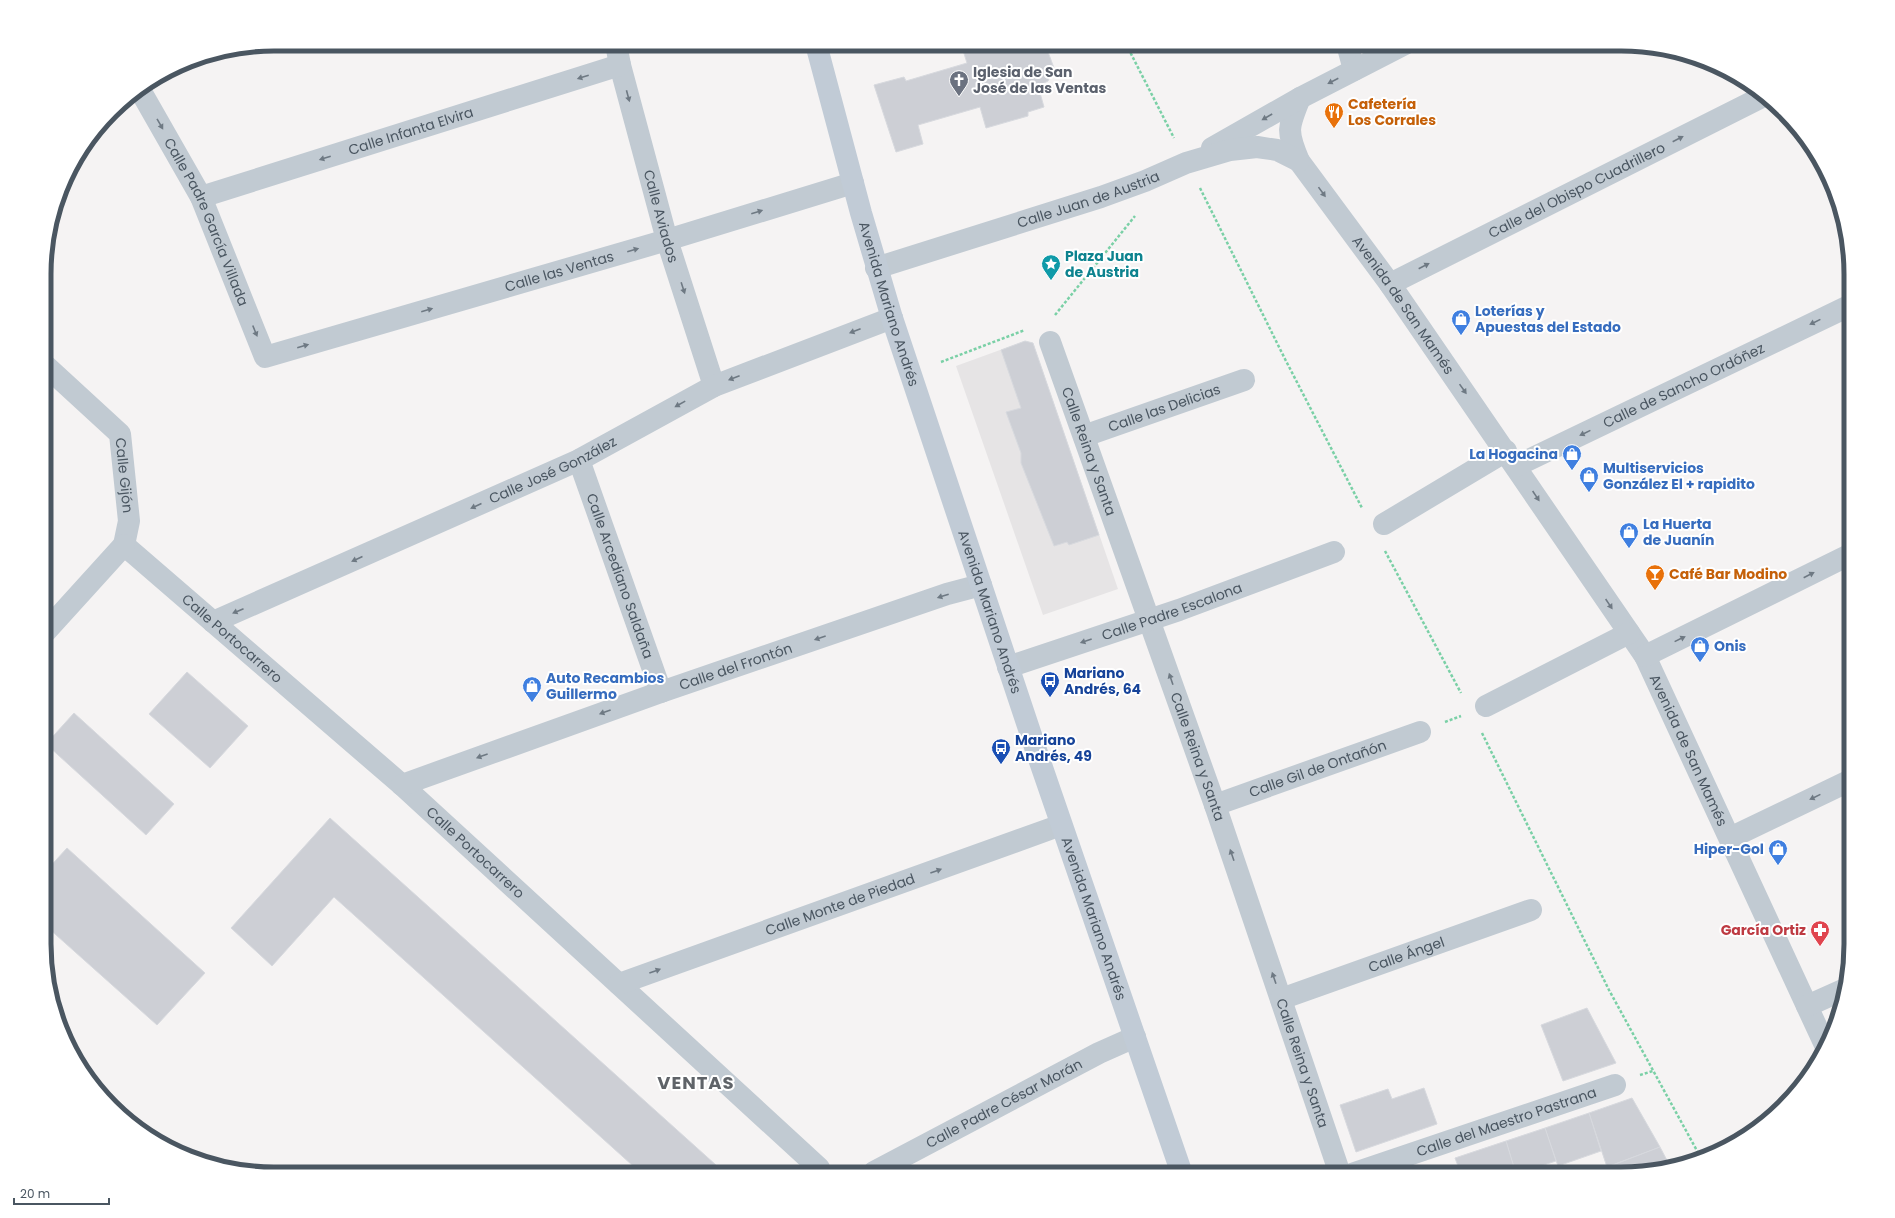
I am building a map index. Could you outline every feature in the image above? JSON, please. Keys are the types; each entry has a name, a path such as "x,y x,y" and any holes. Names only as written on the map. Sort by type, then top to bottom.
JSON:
{"main road":[{"name":"Avenida Mariano Andrés","path":"818,51 876,268 892,318 1061,825 1180,1167"}],"street":[{"name":"Calle Aviados","path":"617,51 667,240 714,386"},
{"path":"1349,51 1354,70"},
{"path":"1186,163 1300,98 1391,51"},
{"name":"Calle Infanta Elvira","path":"201,197 620,65"},
{"name":"Calle Padre García Villada","path":"142,94 201,197 265,357"},
{"path":"1299,161 1290,139 1291,120 1300,98"},
{"name":"Calle del Obispo Cuadrillero","path":"1390,284 1759,99"},
{"name":"Calle Juan de Austria","path":"876,268 1101,197 1145,181 1186,163 1230,150 1256,146 1276,150 1299,161"},
{"name":"Avenida de San Mamés","path":"1299,161 1390,284 1645,656 1822,1040"},
{"name":"Calle las Ventas","path":"265,357 667,240 853,183"},
{"name":"Calle de Sancho Ordóñez","path":"1511,459 1844,308"},
{"name":"Calle José González","path":"213,622 579,460 714,386 892,318"},
{"name":"Calle Reina y Santa","path":"1050,342 1215,805 1338,1167"},
{"name":"Calle Gijón","path":"51,371 120,434 129,521 124,545"},
{"name":"Calle las Delicias","path":"1084,436 1244,380"},
{"path":"1384,524 1511,459"},
{"name":"Calle Arcediano Saldaña","path":"579,460 661,692"},
{"path":"51,625 124,545"},
{"name":"Calle Portocarrero","path":"124,545 402,785 818,1167"},
{"name":"Calle Padre Escalona","path":"1008,667 1150,620 1334,552"},
{"path":"1645,656 1844,557"},
{"name":"Calle del Frontón","path":"402,785 661,692 947,594 980,585"},
{"path":"1479,709 1629,632"},
{"name":"Calle Gil de Ontañón","path":"1215,805 1420,732"},
{"path":"1730,838 1844,783"},
{"name":"Calle Monte de Piedad","path":"618,984 1061,825"},
{"name":"Calle Ángel","path":"1281,999 1531,910"},
{"path":"1807,1006 1839,991"},
{"name":"Calle Padre César Morán","path":"883,1167 1099,1053 1135,1037"},
{"name":"Calle del Maestro Pastrana","path":"1373,1167 1615,1085"}],"path":[{"path":"1130,51 1175,141"},
{"path":"1200,187 1285,359 1364,511"},
{"path":"1052,320 1135,215"},
{"path":"941,362 1028,329"},
{"path":"1385,550 1479,709 1609,990 1698,1153"},
{"path":"1420,732 1479,709"}],"shaded area":[{"path":"1025,341 1033,343 1118,589 1043,615 956,366"}],"building":[{"name":"Iglesia de San José de las Ventas","path":"963,51 1048,52 1054,68 1048,81 1038,86 1044,107 1028,112 1028,116 986,128 980,107 918,125 923,144 896,152 874,85 904,77 906,81 967,63"},
{"path":"1025,341 1033,343 1099,535 1069,545 1067,542 1054,546 1021,463 1021,453 1006,412 1021,408 1001,350"},
{"path":"187,672 248,726 210,768 149,714"},
{"path":"74,713 174,804 146,835 51,749 51,738"},
{"path":"330,818 718,1167 634,1167 334,897 272,966 231,928"},
{"path":"67,848 205,973 157,1025 51,930 51,866"},
{"path":"1587,1008 1616,1063 1563,1081 1541,1025"},
{"path":"1424,1088 1437,1124 1356,1152 1340,1105 1388,1089 1392,1099"},
{"path":"1632,1098 1660,1147 1607,1167 1589,1113"},
{"path":"1589,1113 1601,1151 1558,1166 1545,1128"},
{"path":"1545,1128 1556,1161 1538,1167 1514,1167 1506,1141"},
{"path":"1506,1141 1514,1167 1458,1167 1455,1158"},
{"path":"1660,1147 1668,1162 1635,1167 1614,1167 1613,1165"}],"place":[{"name":"Iglesia de San José de las Ventas","path":"959,97"},
{"name":"Cafetería Los Corrales","path":"1334,129"},
{"name":"Plaza Juan de Austria","path":"1051,281"},
{"name":"Loterías y Apuestas del Estado","path":"1461,336"},
{"name":"La Hogacina","path":"1572,471"},
{"name":"Multiservicios González El + rapidito","path":"1589,493"},
{"name":"La Huerta de Juanín","path":"1629,549"},
{"name":"Café Bar Modino","path":"1655,591"},
{"name":"Onis","path":"1700,663"},
{"name":"Mariano Andrés, 64","path":"1050,698"},
{"name":"Auto Recambios Guillermo","path":"532,703"},
{"name":"Mariano Andrés, 49","path":"1001,765"},
{"name":"Hiper-Gol","path":"1778,866"},
{"name":"García Ortiz","path":"1820,947"}],"district":[{"name":"VENTAS","path":"696,1083"}]}
